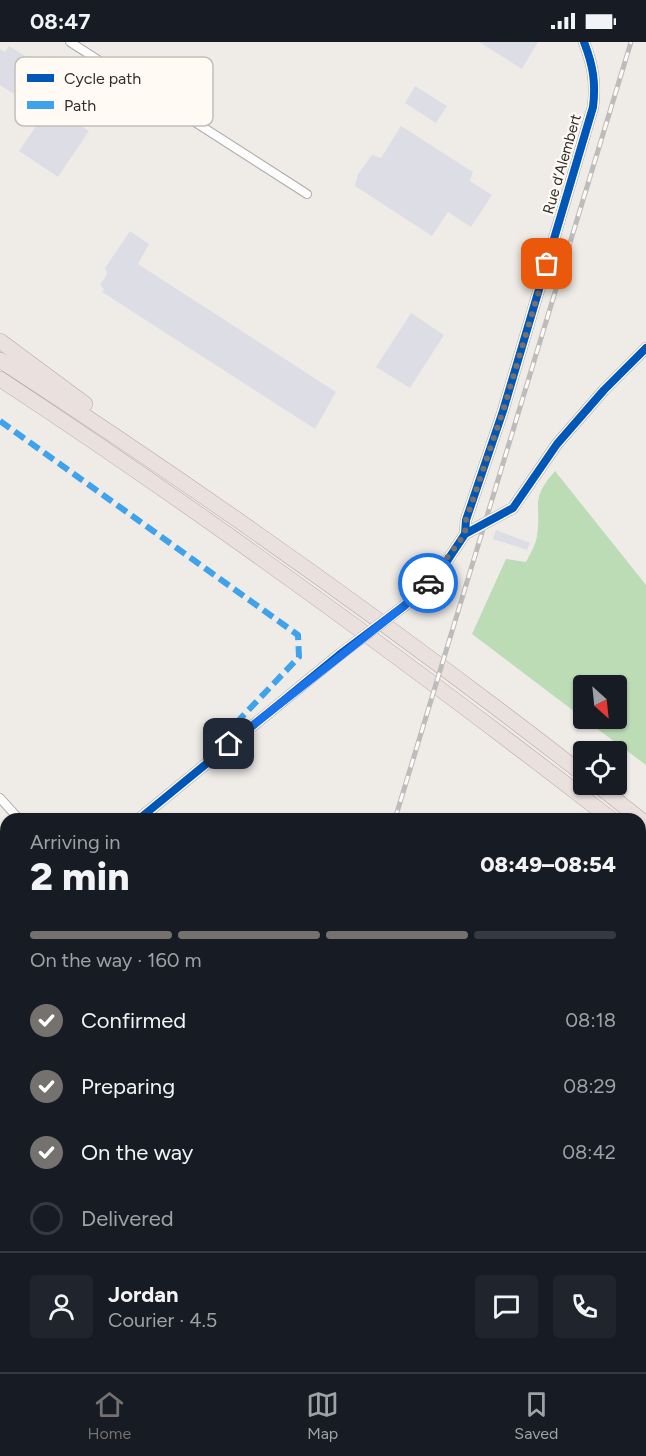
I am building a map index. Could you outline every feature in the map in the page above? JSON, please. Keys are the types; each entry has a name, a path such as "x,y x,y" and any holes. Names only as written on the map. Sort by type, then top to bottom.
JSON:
{"highway":[{"path":"0,341 111,423 121,438"},
{"path":"0,360 121,438 399,635 573,767"},
{"path":"0,379 253,552 444,691 603,813"},
{"path":"610,795 632,813"}],"street":[{"path":"70,42 93,57"},
{"name":"Rue d’Alembert","path":"465,534 466,520 503,411 593,107 595,86 593,64 584,42"},
{"path":"201,126 307,194"},
{"path":"146,813 339,655 404,606 443,567 465,534 513,508 557,444 604,390 646,348"},
{"path":"0,798 14,813"}],"green space":[{"path":"555,471 646,585 646,765 627,751 627,741 614,741 597,729 627,729 627,675 573,675 573,710 472,634 506,559 526,562 531,552 537,536 539,496"}],"building":[{"path":"479,42 538,42 522,69"},
{"path":"9,46 26,57 15,57 14,94 0,85 0,49 5,52"},
{"path":"415,86 447,106 436,123 405,103"},
{"path":"36,126 81,126 89,131 58,177 19,151"},
{"path":"401,126 473,172 470,181 492,195 471,227 448,212 432,236 355,186 358,174 372,155 381,158"},
{"path":"130,231 149,244 138,264 336,392 315,429 102,292 104,289 100,285 107,274 105,268"},
{"path":"411,313 444,335 410,388 376,367"},
{"path":"496,530 530,543 527,550 493,539"}],"railway":[{"path":"397,813 631,42"}],"marked path":[{"path":"0,421 298,635 299,657 238,721 241,735"}],"cycle path":[{"path":"465,534 466,520 503,411 593,107 593,74 584,42"},
{"path":"146,813 339,655 404,606 443,567 465,534 513,508 557,444 604,390 646,348"}],"way so far":[{"path":"428,583 443,567 465,534 466,520 503,411 547,264"}],"route":[{"path":"229,744 404,606 428,583"}]}
